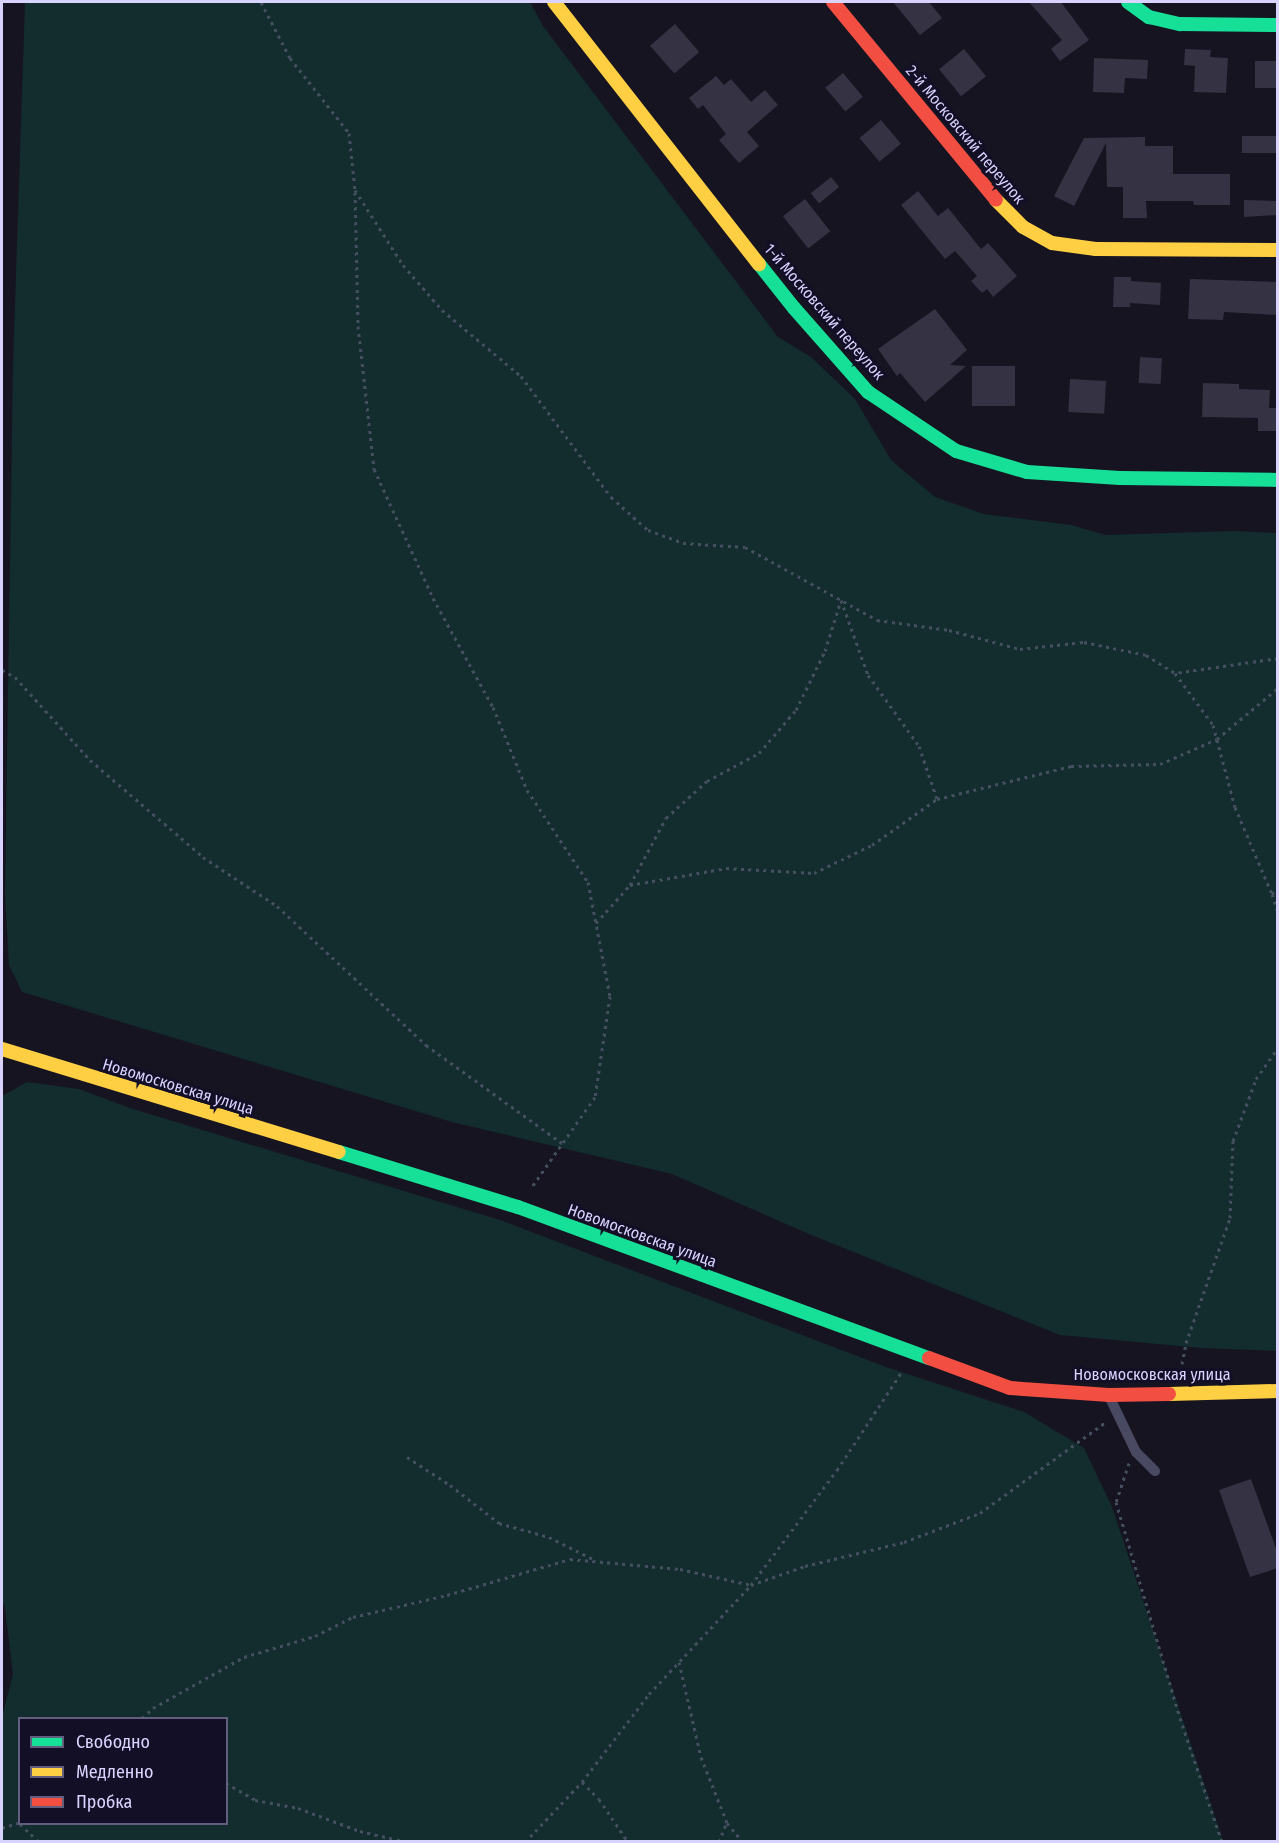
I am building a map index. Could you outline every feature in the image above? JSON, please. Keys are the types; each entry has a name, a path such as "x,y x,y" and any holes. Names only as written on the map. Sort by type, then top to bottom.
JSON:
{"street":[{"name":"1-й Московский переулок","path":"554,2 795,308 868,392 956,451 1027,472 1120,478 1278,480"},
{"name":"2-й Московский переулок","path":"833,2 997,202 1023,227 1052,243 1096,249 1278,250"},
{"path":"1128,2 1149,16 1179,24 1278,25"},
{"name":"Новомосковская улица","path":"2,1049 518,1207 1010,1388 1109,1395 1278,1391"}],"lane":[{"path":"1109,1395 1116,1414 1136,1452 1155,1471"}],"path":[{"path":"261,2 290,58 349,133 354,190 358,326 374,469 433,598 493,707 527,790 588,882 610,996 595,1097 518,1207"},
{"path":"354,190 403,265 434,301 521,376 611,497 648,530 682,543 745,547 877,620 950,630 1020,649 1084,642 1146,655 1175,674 1213,725 1235,807 1278,913"},
{"path":"841,600 868,675 919,746 937,799"},
{"path":"596,923 630,885 666,818 707,781 759,753 796,710 825,651 841,600"},
{"path":"1175,674 1278,658"},
{"path":"2,670 15,677 90,760 203,857 277,906 426,1046 562,1143"},
{"path":"630,885 726,868 814,873 872,845 937,799 1071,766 1160,764 1216,739 1278,688"},
{"path":"1272,894 1278,887"},
{"path":"1182,1365 1186,1343 1230,1218 1233,1141 1256,1079 1278,1048"},
{"path":"525,1842 582,1782 649,1694 751,1586 875,1415 904,1368 909,1352"},
{"path":"144,1717 153,1708 244,1657 315,1636 353,1617 447,1595 570,1559 680,1569 751,1586 806,1566 904,1542 980,1513 1116,1414"},
{"path":"1136,1452 1127,1465 1116,1502 1180,1718 1222,1842"},
{"path":"407,1457 450,1485 499,1523 549,1537 600,1562"},
{"path":"679,1662 702,1757 727,1823 743,1842"},
{"path":"582,1782 599,1798 628,1842"},
{"path":"228,1784 255,1800 298,1808 360,1831 408,1842"},
{"path":"719,1842 727,1823"},
{"path":"2,1828 18,1824"},
{"path":"22,1825 39,1842"}],"green space":[{"path":"25,2 530,2 543,26 778,337 811,357 855,399 891,460 935,497 984,514 1071,525 1106,535 1234,531 1277,533 1277,1351 1201,1348 1060,1335 809,1234 672,1174 452,1122 22,992 9,965 5,894 13,365"},
{"path":"27,1082 79,1089 133,1109 500,1220 886,1367 1024,1412 1084,1448 1112,1507 1223,1841 2,1841 2,1717 13,1674 2,1600 2,1096"}],"building":[{"path":"893,2 929,2 942,18 920,35"},
{"path":"1029,2 1061,2 1089,40 1060,61 1051,49 1062,40"},
{"path":"675,24 699,52 674,74 650,46"},
{"path":"964,49 986,76 961,96 939,69"},
{"path":"1185,49 1211,50 1210,57 1228,58 1226,93 1194,92 1195,66 1184,65"},
{"path":"1094,58 1148,60 1147,79 1125,78 1124,93 1093,92"},
{"path":"1255,61 1278,61 1278,88 1255,88"},
{"path":"843,73 863,97 845,112 825,88"},
{"path":"716,76 724,85 731,79 751,102 765,90 778,105 747,132 759,146 739,163 719,140 726,134 703,105 698,109 689,98"},
{"path":"881,120 901,144 879,162 860,138"},
{"path":"1242,136 1278,136 1278,153 1242,153"},
{"path":"1145,137 1145,146 1173,146 1173,174 1230,174 1230,205 1194,205 1193,201 1146,201 1147,218 1123,218 1123,187 1107,187 1106,143 1074,206 1054,196 1084,138"},
{"path":"831,177 839,187 819,203 811,193"},
{"path":"918,191 938,216 948,208 981,249 988,243 1017,276 993,297 987,289 982,293 971,281 977,276 955,251 945,259 901,205"},
{"path":"805,199 830,231 808,249 783,216"},
{"path":"1244,200 1278,201 1278,215 1244,217"},
{"path":"1114,277 1131,277 1131,281 1161,283 1160,305 1130,303 1130,307 1113,307"},
{"path":"1190,279 1278,282 1278,315 1224,312 1223,320 1188,319"},
{"path":"935,309 967,350 950,365 966,366 925,402 900,373 897,376 878,349"},
{"path":"1140,357 1162,358 1161,384 1139,383"},
{"path":"972,366 1015,366 1015,406 972,406"},
{"path":"1070,379 1106,381 1104,414 1068,412"},
{"path":"1203,383 1239,384 1239,389 1270,390 1269,408 1278,408 1278,431 1258,431 1258,418 1202,417"},
{"path":"1251,1479 1278,1554 1278,1568 1250,1577 1219,1490"}],"traffic: fast":[{"path":"1128,2 1149,17 1180,24 1278,25"},
{"path":"759,264 794,308 868,392 956,451 1027,472 1120,478 1278,480"},
{"path":"339,1152 518,1207 929,1358"}],"traffic: slow":[{"path":"554,2 759,264"},
{"path":"996,200 1023,227 1052,243 1096,249 1278,250"},
{"path":"2,1049 339,1152"},
{"path":"1169,1394 1278,1391"}],"traffic: jam":[{"path":"833,2 996,200"},
{"path":"929,1358 1010,1388 1109,1395 1169,1394"}]}
